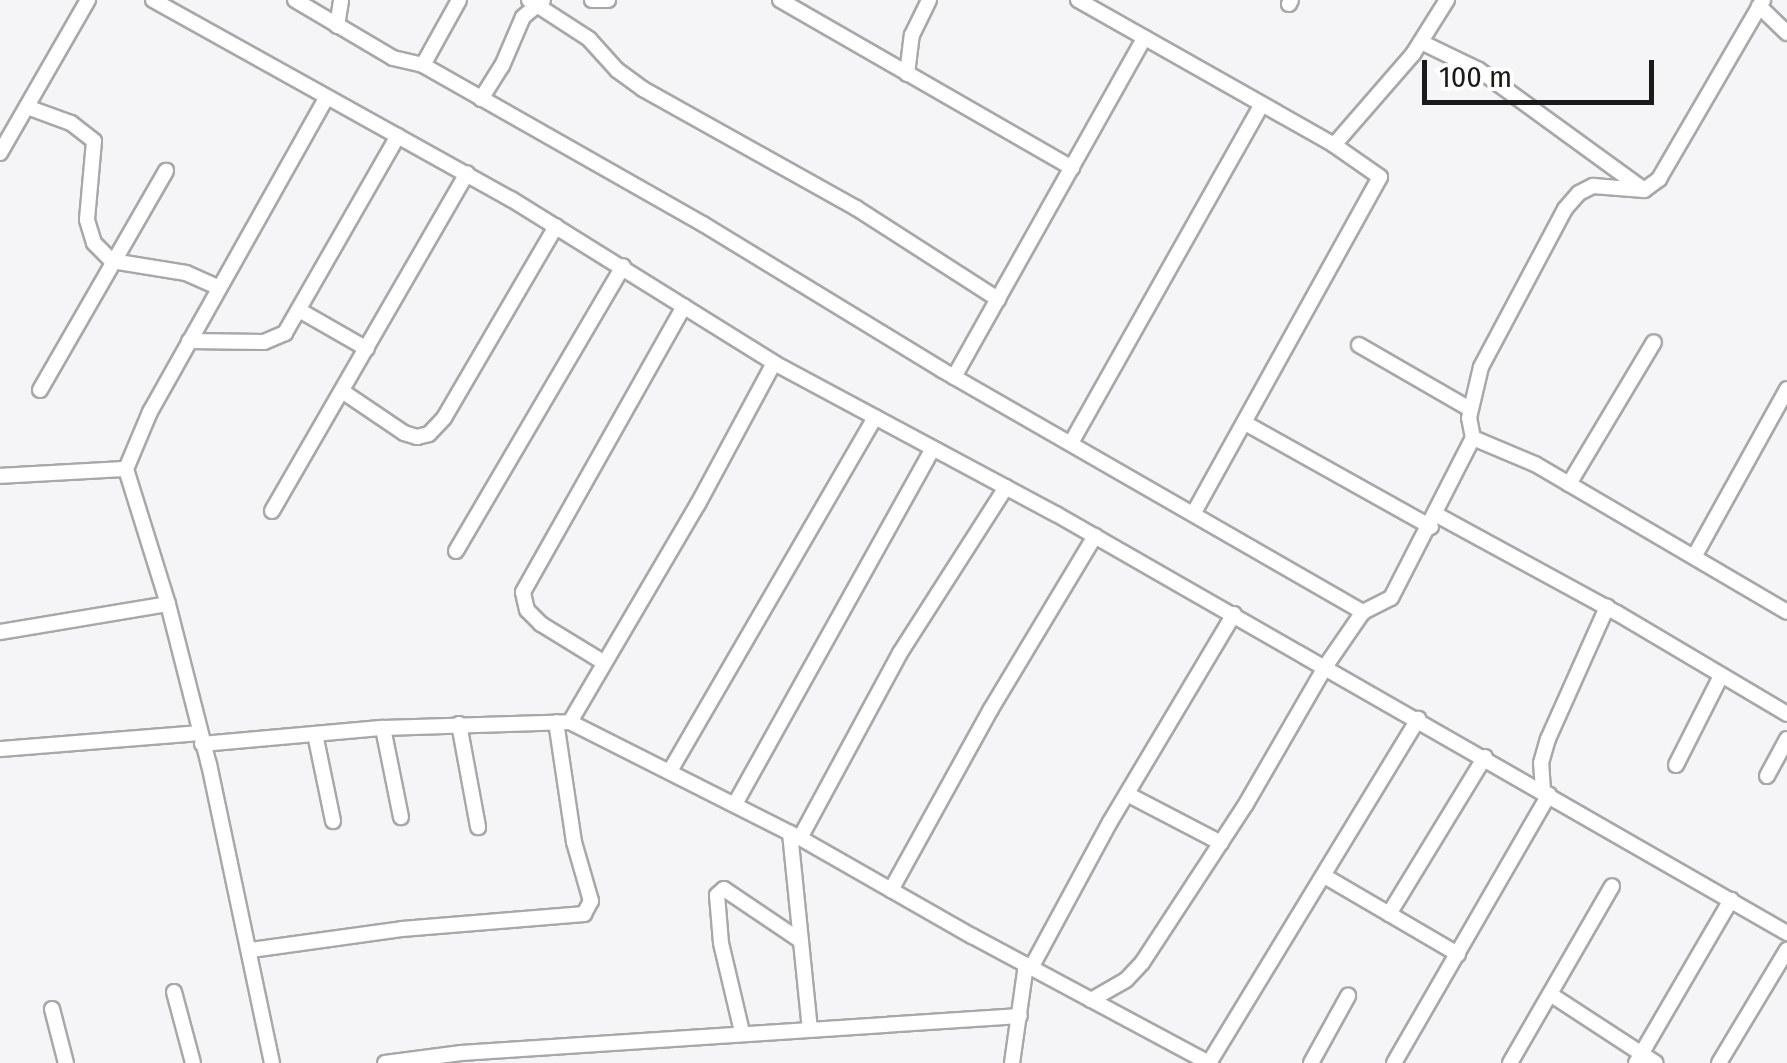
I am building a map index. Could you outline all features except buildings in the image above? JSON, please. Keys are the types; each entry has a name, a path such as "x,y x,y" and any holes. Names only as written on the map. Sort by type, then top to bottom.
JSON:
{"street":[{"path":"0,153 8,127 27,107 88,0"},
{"path":"153,0 467,173 623,266 774,364 1096,536 1787,933"},
{"path":"295,0 394,58 423,66 703,224 954,377 1363,612"},
{"path":"336,26 340,0"},
{"path":"423,66 458,0"},
{"path":"592,0 608,0"},
{"path":"780,0 1072,168"},
{"path":"907,74 912,34 928,0"},
{"path":"1078,0 1334,145 1373,168 1380,177 1193,514"},
{"path":"1334,145 1421,42 1448,0"},
{"path":"481,99 502,66 523,17 536,1 589,40 616,70 643,89 856,208 998,299"},
{"path":"1644,190 1670,160 1761,3 1787,33"},
{"path":"954,377 1144,38"},
{"path":"1421,42 1479,70 1644,190"},
{"path":"263,1063 272,1062 252,950 168,604 126,469 134,444 189,341 326,98"},
{"path":"1070,443 1262,106"},
{"path":"27,107 72,123 94,141 87,220 94,243 112,261 186,274 219,288"},
{"path":"189,341 264,342 285,333 398,136"},
{"path":"40,390 166,171"},
{"path":"272,511 467,173"},
{"path":"1091,1000 1126,980 1142,963 1221,843 1325,667 1363,612 1391,598 1434,521 1472,438 1470,409 1481,367 1565,209 1578,193 1593,186 1644,190"},
{"path":"342,391 404,432 417,437 429,434 444,418 556,226"},
{"path":"456,551 623,266"},
{"path":"602,662 542,624 528,610 523,592 684,306"},
{"path":"299,310 367,349"},
{"path":"1569,484 1654,342"},
{"path":"1359,345 1470,409"},
{"path":"252,950 402,928 584,914 592,901 574,842 563,722 690,518 774,364"},
{"path":"1694,557 1787,389"},
{"path":"670,771 874,417"},
{"path":"1245,423 1607,607 1787,714"},
{"path":"1472,438 1569,484 1787,612"},
{"path":"734,804 933,448"},
{"path":"0,476 126,469"},
{"path":"810,1029 795,835 900,653 1006,487"},
{"path":"891,890 991,709 1096,536"},
{"path":"0,632 168,604"},
{"path":"1394,1063 1546,792 1541,762 1548,740 1607,607"},
{"path":"1012,1063 1028,966 1234,614"},
{"path":"1676,764 1721,676"},
{"path":"0,749 458,724 563,722 795,835 1209,1063 1326,878 1418,719"},
{"path":"458,724 478,827"},
{"path":"383,728 401,816"},
{"path":"315,734 333,821"},
{"path":"1767,776 1787,739"},
{"path":"1389,914 1485,757"},
{"path":"1127,794 1221,843"},
{"path":"1326,878 1458,954"},
{"path":"1510,1063 1612,886"},
{"path":"742,1032 721,943 717,896 724,889 801,941"},
{"path":"1639,1058 1731,900"},
{"path":"1719,1063 1787,950"},
{"path":"174,992 193,1063"},
{"path":"1550,994 1639,1058 1656,1063"},
{"path":"1311,1063 1348,996"},
{"path":"52,1008 66,1063"},
{"path":"385,1063 461,1052 1020,1016"}]}
